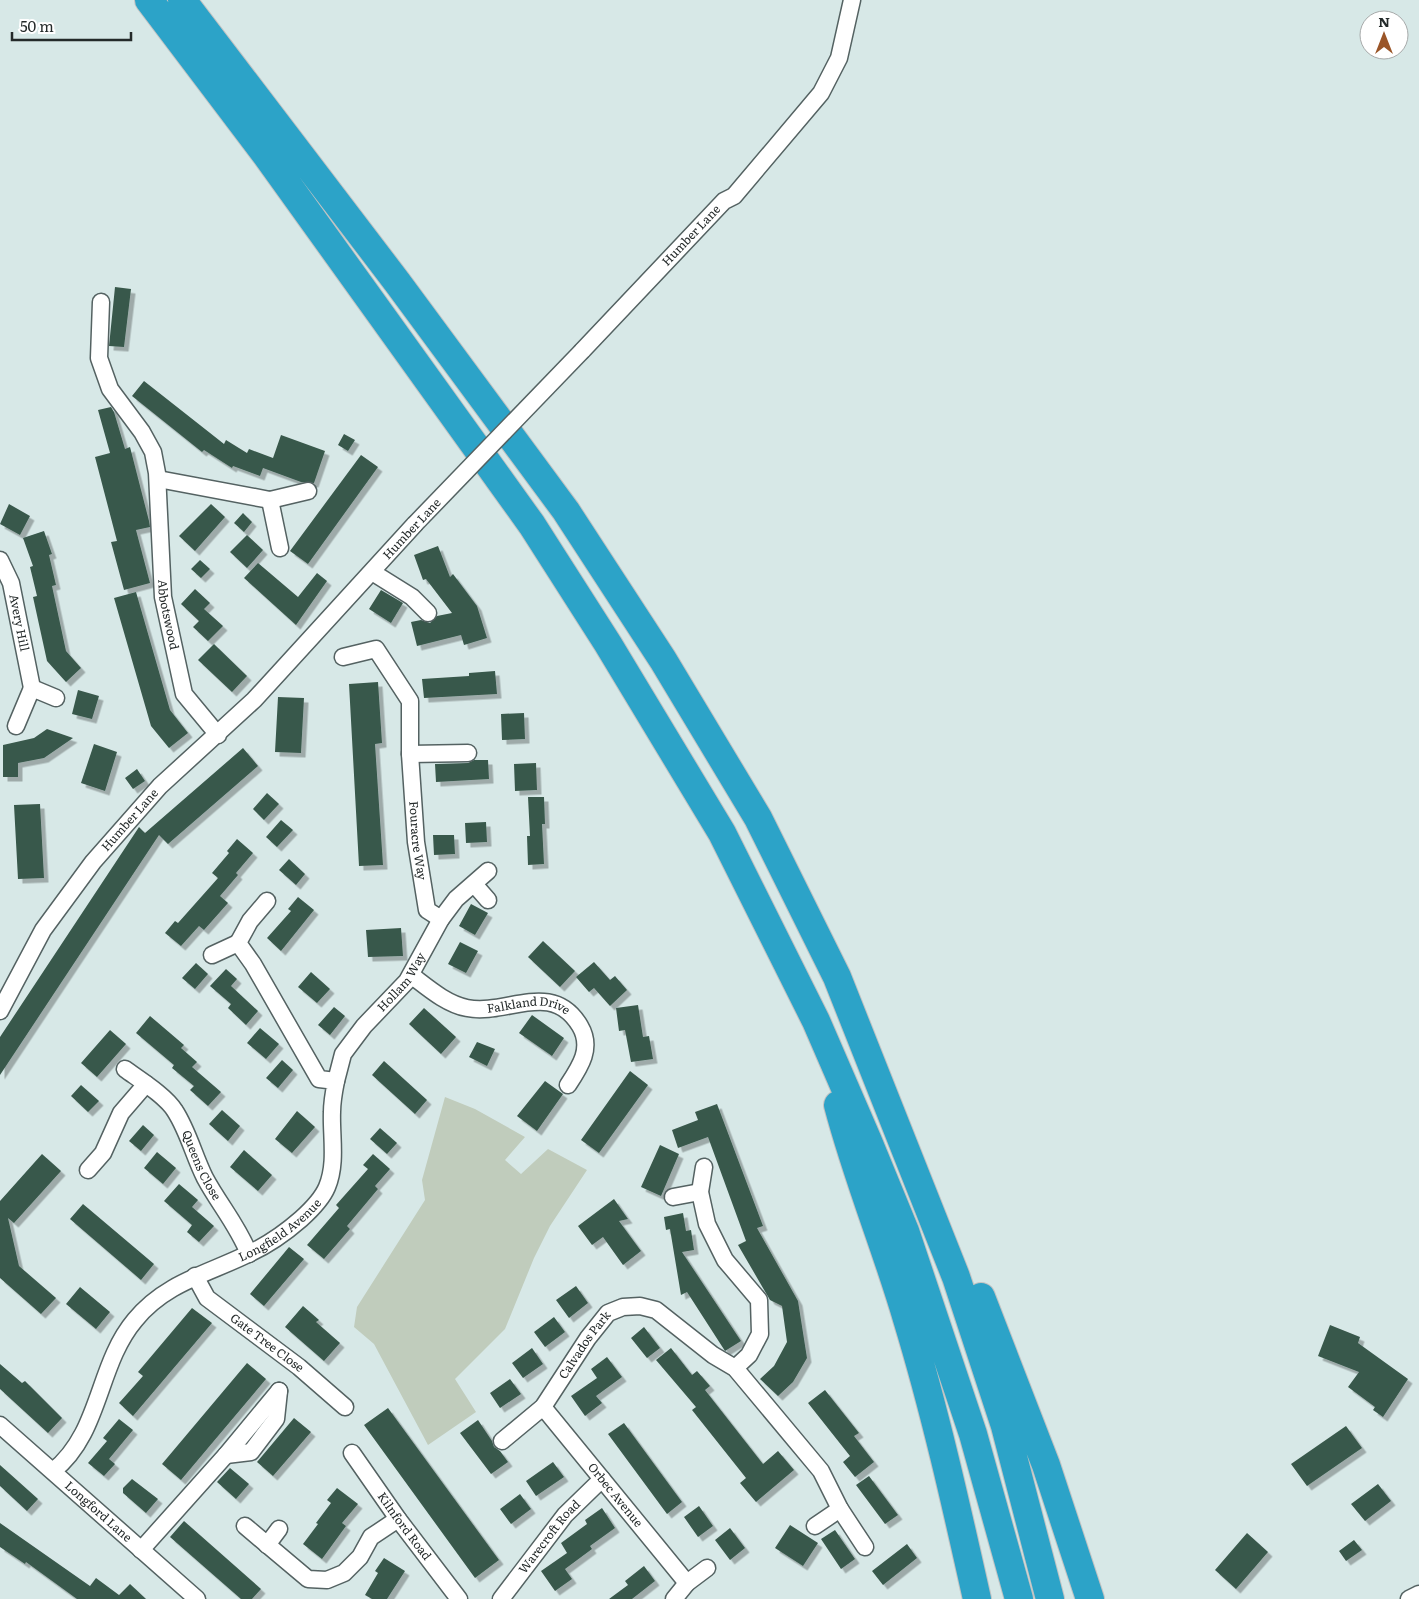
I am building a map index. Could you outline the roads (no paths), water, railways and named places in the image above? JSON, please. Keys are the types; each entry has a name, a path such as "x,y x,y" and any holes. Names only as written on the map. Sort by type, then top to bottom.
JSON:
{"highway":[{"path":"149,0 267,156 532,525 608,644 722,833 816,1022 868,1141 923,1283 973,1434 1019,1599"},
{"path":"182,0 397,282 566,511 663,660 758,818 837,977 956,1277 1005,1426 1050,1599"},
{"path":"816,1022 850,1151 907,1317 933,1406 977,1599"},
{"path":"922,1188 967,1264 984,1304 1046,1465 1090,1599"}],"street":[{"name":"Humber Lane","path":"0,1010 43,930 92,862 160,786 218,735 254,700 415,524 724,201 734,196 821,93 839,58 852,0"},
{"name":"Abbotswood","path":"101,302 99,358 110,389 142,432 153,452 158,479 162,597 184,694 218,735"},
{"path":"158,479 270,500 308,492"},
{"path":"270,500 280,548"},
{"name":"Avery Hill","path":"0,560 11,583 32,688"},
{"path":"372,572 412,597 428,613"},
{"name":"Fouracre Way","path":"344,657 376,649 410,701 410,754 421,881 427,910 441,919"},
{"path":"16,726 32,688 56,698"},
{"path":"410,754 468,753"},
{"name":"Hollam Way","path":"336,1081 343,1054 364,1026 388,1004 411,975 441,919 456,899 488,871"},
{"path":"474,884 488,900"},
{"path":"212,955 238,943 250,921 267,901"},
{"path":"238,943 262,978 311,1067 320,1079 336,1081"},
{"name":"Falkland Drive","path":"411,975 429,989 464,1007 481,1010 536,1000 549,1002 561,1007 574,1017 583,1032 586,1047 584,1062 568,1085"},
{"name":"Queens Close","path":"125,1070 146,1084 175,1109 204,1176 221,1206 240,1232 249,1254"},
{"name":"Longfield Avenue","path":"53,1471 81,1440 114,1352 134,1320 154,1300 177,1284 249,1254 284,1235 314,1208 327,1188 333,1167 332,1110 336,1081"},
{"path":"88,1170 103,1153 121,1113 146,1084"},
{"path":"704,1167 700,1192 707,1224 725,1260 759,1300 760,1334 749,1354 735,1368"},
{"path":"673,1197 700,1192"},
{"name":"Gate Tree Close","path":"194,1276 207,1298 299,1367 345,1407"},
{"name":"Calvados Park","path":"502,1441 543,1406 600,1321 608,1313 624,1307 640,1306 656,1310 714,1355 735,1368 821,1471 840,1509 865,1548"},
{"name":"Orbec Avenue","path":"543,1406 687,1582"},
{"name":"Longford Lane","path":"0,1426 197,1599"},
{"name":"Kilnford Road","path":"352,1453 398,1519 459,1599"},
{"path":"141,1550 226,1455"},
{"name":"Warecroft Road","path":"501,1599 565,1515 602,1479"},
{"path":"815,1526 840,1509"},
{"path":"245,1526 308,1579 327,1580 344,1573 360,1556 371,1537 398,1519"},
{"path":"267,1545 279,1529"},
{"path":"674,1599 687,1582 707,1568"},
{"path":"1409,1599 1419,1594"}]}
